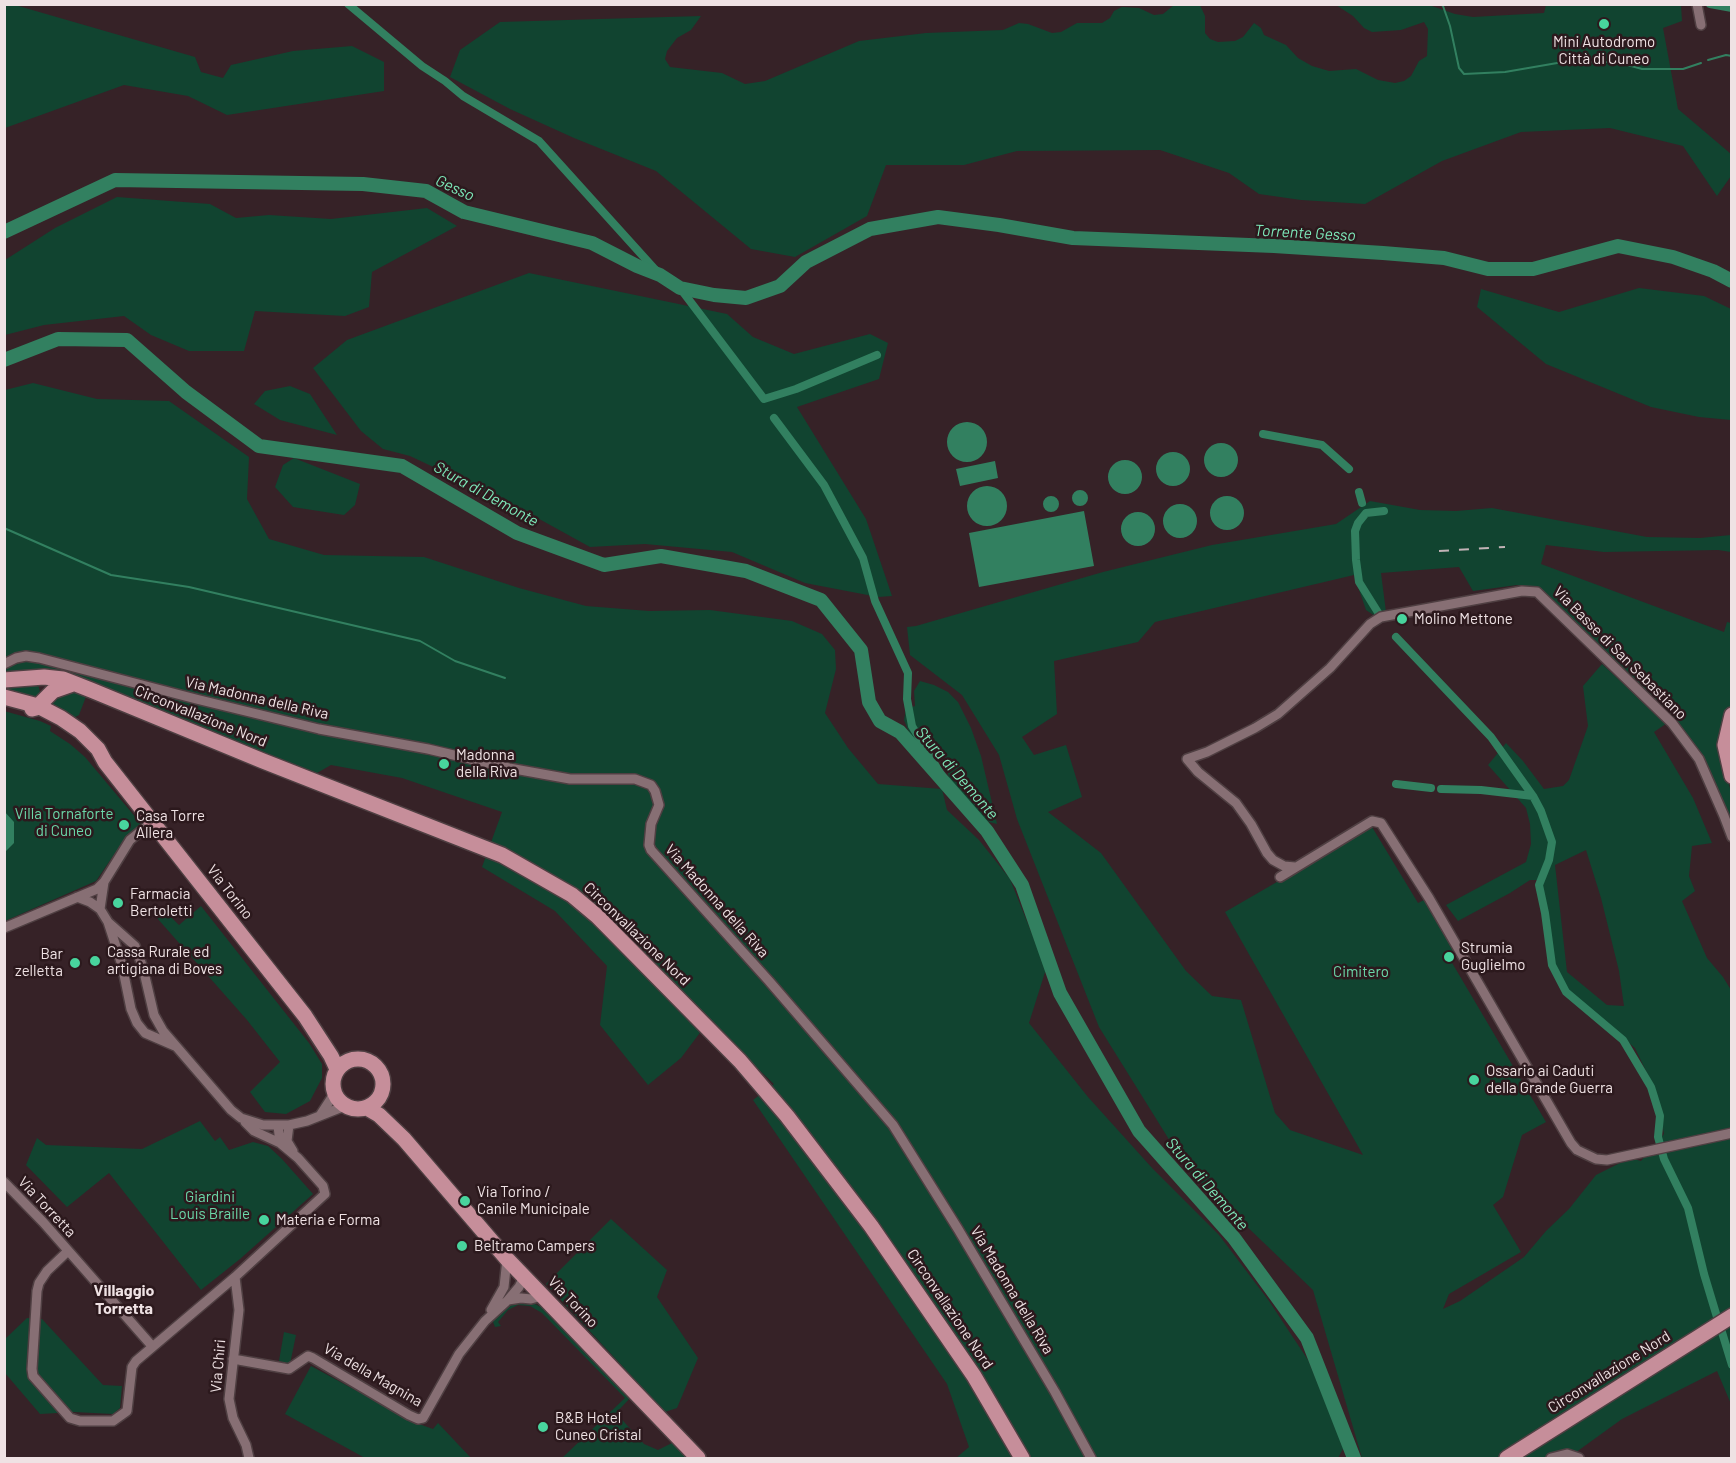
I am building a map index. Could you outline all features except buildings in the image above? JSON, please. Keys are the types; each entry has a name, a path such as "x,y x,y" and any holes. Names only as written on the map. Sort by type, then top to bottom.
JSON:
{"main road":[{"name":"Circonvallazione Nord","path":"4,680 37,677 63,679 501,855 572,895 597,916 740,1061 787,1116 871,1227 968,1366 1022,1458"},
{"path":"36,704 44,689 37,677"},
{"path":"36,704 61,687 73,684"},
{"name":"Via Torino","path":"4,696 36,704 61,718 80,731 98,749 105,762 305,1016 331,1056 342,1065"},
{"name":"Via Torino","path":"4,705 36,704"},
{"path":"1731,715 1725,745 1731,776"},
{"path":"364,1059 379,1069 383,1081 373,1103 356,1110 345,1106 334,1094 333,1084 342,1065 364,1059"},
{"name":"Via Torino","path":"373,1103 380,1115 404,1139 507,1259 698,1458"},
{"name":"Circonvallazione Nord","path":"1507,1458 1731,1316"}],"street":[{"path":"1697,4 1701,25"},
{"name":"Via Basse di San Sebastiano","path":"1295,867 1284,866 1273,860 1236,803 1198,772 1187,759 1207,752 1278,714 1330,668 1370,624 1381,617 1522,591 1537,592 1672,723 1699,759 1731,837"},
{"name":"Via Madonna della Riva","path":"4,664 26,656 39,658 296,723 428,749 509,768 570,779 635,779 651,785 659,804 651,824 649,845 651,850 769,981 893,1125 1043,1371 1091,1458"},
{"path":"1280,877 1372,821 1381,824 1429,898 1570,1143 1585,1155 1607,1160 1731,1133"},
{"path":"4,928 97,889 104,882 130,840 152,822"},
{"path":"100,909 104,882"},
{"path":"77,897 100,909 108,922 122,965 131,1009 137,1023 145,1033 178,1047"},
{"path":"108,922 135,946 144,968 154,1016 163,1031 231,1110 255,1131 280,1143 298,1158 323,1186 325,1194 235,1277"},
{"path":"320,1114 334,1094"},
{"path":"241,1118 257,1124 290,1125 308,1121 320,1114 345,1106"},
{"path":"290,1125 287,1141 298,1158"},
{"path":"278,1126 280,1143"},
{"name":"Via Torretta","path":"4,1182 44,1222 152,1346"},
{"name":"Via Torretta","path":"68,1251 47,1271 39,1283 32,1369 33,1376 66,1415 80,1421 113,1421 122,1416 127,1411 129,1403 132,1367 152,1346 235,1277"},
{"name":"Via della Magnina","path":"233,1359 289,1369 308,1356 418,1419 423,1418 459,1354 485,1321 504,1287 507,1259"},
{"name":"Via Chiri","path":"235,1277 239,1310 229,1399 230,1408 246,1445 249,1458"},
{"path":"504,1287 524,1277"},
{"name":"Via della Magnina","path":"485,1321 508,1300 524,1277"},
{"path":"223,1288 239,1310"},
{"path":"508,1300 542,1296"},
{"path":"1551,1458 1567,1454 1579,1458"}],"green space":[{"path":"5,4 195,57 201,72 223,78 231,65 293,51 352,46 384,62 384,91 227,115 188,96 124,85 5,128"},
{"path":"1174,5 1200,5 1205,16 1205,33 1210,39 1218,42 1235,41 1243,37 1254,23 1261,28 1264,35 1286,45 1298,58 1312,66 1329,71 1356,69 1378,80 1395,83 1411,76 1419,61 1427,56 1428,29 1424,22 1401,30 1372,32 1336,5 1429,5 1455,14 1473,17 1544,13 1546,5 1681,5 1682,21 1663,28 1678,109 1731,154 1731,176 1717,196 1683,146 1610,128 1521,132 1442,161 1365,204 1301,200 1259,194 1229,173 1160,150 1017,151 964,165 886,165 867,216 795,257 751,249 656,171 510,109 450,77 460,50 500,22 701,16 691,30 677,38 667,51 665,59 670,67 722,73 745,84 765,81 859,41 926,33 1003,30 1019,23 1052,33 1061,32 1077,23 1102,23 1110,18 1114,11 1122,7 1139,8 1154,15 1163,14"},
{"path":"117,197 210,204 236,218 269,215 331,219 427,208 457,226 372,272 369,307 345,316 255,311 244,351 189,351 151,335 124,316 44,325 5,335 5,260 55,228"},
{"path":"529,273 727,314 753,337 794,354 870,334 888,343 879,379 797,407 866,519 892,596 878,597 805,583 732,552 645,544 590,547 512,504 410,456 383,449 361,431 313,368 347,340"},
{"path":"1639,288 1704,296 1731,309 1731,420 1699,417 1651,407 1546,364 1477,307 1481,289 1559,312"},
{"path":"33,383 97,399 169,401 249,457 247,499 269,539 324,555 424,557 519,588 586,606 649,611 710,610 792,621 822,634 835,650 836,669 825,713 848,748 878,784 942,789 947,810 979,840 1010,879 1046,969 1029,1023 1088,1097 1153,1169 1219,1235 1269,1301 1308,1360 1344,1447 1338,1458 956,1458 969,1447 947,1384 753,1100 774,1084 708,1022 681,1058 648,1085 600,1025 607,966 555,911 482,867 502,812 402,778 331,765 317,773 69,677 5,676 4,667 8,666 4,656 5,390"},
{"path":"290,386 310,394 337,435 280,420 254,404 265,391"},
{"path":"294,458 360,484 355,505 344,515 293,507 275,487 283,465"},
{"name":"Cimitero","path":"1370,501 1420,510 1456,511 1492,508 1647,537 1700,538 1731,535 1731,552 1718,550 1604,552 1546,545 1541,564 1724,632 1727,622 1731,623 1731,707 1727,713 1721,748 1731,793 1731,829 1673,719 1654,732 1693,798 1712,843 1692,846 1689,876 1695,891 1682,901 1707,958 1731,990 1731,1404 1717,1371 1622,1419 1568,1458 1362,1458 1313,1290 1188,1170 1099,1027 1017,819 999,755 962,695 910,655 907,627 1103,572 1212,545 1336,524","holes":["1459,567 1473,591 1517,585 1539,590 1609,658 1632,676 1626,686 1602,664 1583,686 1588,726 1569,780 1563,786 1544,789 1506,743 1488,765 1526,808 1531,844 1526,862 1446,905 1458,921 1530,880 1542,880 1553,965 1566,990 1635,1048 1656,1092 1664,1134 1641,1161 1634,1159 1620,1163 1596,1175 1569,1209 1524,1257 1460,1301 1443,1309 1449,1294 1521,1252 1493,1205 1503,1197 1522,1135 1546,1122 1448,956 1454,952 1424,900 1418,903 1372,827 1225,912 1363,1155 1290,1130 1275,1113 1241,1000 1212,996 1186,971 1101,853 1048,812 1082,797 1066,745 1034,755 1022,737 1057,714 1054,661 1138,642 1155,622 1354,575 1366,610 1375,616 1386,612 1381,573","1586,850 1601,898 1619,971 1624,1006 1607,1005 1567,972 1555,865"]},
{"path":"920,681 948,692 958,702 981,756 997,824 980,816 949,779 941,749 931,751 912,740 904,720 906,709 915,706 914,691"},
{"path":"38,684 40,692 35,700 5,694 5,685"},
{"path":"69,689 87,694 79,715 70,720 50,705 53,696"},
{"name":"Villa Tornaforte di Cuneo","path":"4,711 51,726 50,731 85,757 142,825 126,837 96,881 5,921"},
{"path":"201,906 309,1043 322,1064 322,1078 310,1101 286,1114 265,1112 250,1092 280,1062 247,1020 157,918 165,911 179,925"},
{"name":"Giardini Louis Braille","path":"200,1121 215,1141 220,1137 229,1150 253,1142 268,1146 313,1194 240,1259 201,1290 109,1173 67,1207 26,1165 37,1138 46,1145 142,1149"},
{"path":"611,1219 667,1270 657,1297 698,1358 677,1408 665,1412 546,1284"},
{"path":"517,1302 535,1304 552,1313 632,1396 616,1413 644,1444 658,1450 674,1442 688,1458 562,1458 625,1398 542,1313 530,1306 518,1305 508,1310 498,1322 501,1326 495,1327 493,1322 497,1315 504,1308"},
{"path":"27,1318 42,1319 103,1385 122,1386 120,1408 113,1414 74,1412 40,1414 5,1373 4,1340"},
{"path":"284,1332 296,1335 290,1364 279,1361"},
{"path":"311,1366 416,1423 433,1429 438,1423 471,1458 365,1458 285,1414"}],"shaded area":[{"path":"967,422 981,428 987,442 981,456 967,462 953,456 947,442 953,428"},
{"path":"1221,443 1233,448 1238,460 1233,472 1221,477 1209,472 1204,460 1209,448"},
{"path":"1173,452 1185,457 1190,469 1185,481 1173,486 1161,481 1156,469 1161,457"},
{"path":"1125,460 1137,465 1142,477 1137,489 1125,494 1113,489 1108,477 1113,465"},
{"path":"995,461 998,478 960,486 956,469"},
{"path":"987,486 1001,492 1007,506 1001,520 987,526 973,520 967,506 973,492"},
{"path":"1077,490 1083,490 1088,498 1086,504 1077,506 1072,501 1072,495"},
{"path":"1048,496 1054,496 1059,504 1057,510 1048,512 1043,507 1043,501"},
{"path":"1227,496 1239,501 1244,513 1239,525 1227,530 1215,525 1210,513 1215,501"},
{"path":"1180,504 1192,509 1197,521 1192,533 1180,538 1168,533 1163,521 1168,509"},
{"path":"1084,511 1094,566 979,587 969,533"},
{"path":"1138,512 1150,517 1155,529 1150,541 1138,546 1126,541 1121,529 1126,517"},
{"path":"4,811 14,822 14,843 5,852"}],"waterway":[{"path":"348,4 422,66 463,96 539,141 660,275"},
{"path":"1440,4 1443,6 1450,26 1459,68 1464,74 1505,72 1563,62 1617,62 1642,69 1683,69 1701,63"},
{"path":"1710,4 1732,8"},
{"path":"1708,60 1726,55 1732,56"},
{"name":"Gesso","path":"4,232 115,180 363,184 426,191 464,212 592,243 660,275 680,288 714,295 746,298 780,286 806,262 870,229 938,217 1073,238 1383,253 1444,258 1488,269 1533,269 1618,246 1673,257 1713,271 1732,281"},
{"path":"680,288 764,399 796,389 877,355"},
{"name":"Stura di Demonte","path":"4,360 58,339 127,340 186,392 259,446 402,466 517,533 604,565 661,556 746,571 821,600 861,650 869,702 880,721 900,732 987,831 1022,885 1060,993 1139,1131 1234,1238 1307,1338 1354,1458"},
{"path":"774,418 824,485 863,558 875,601 908,673 907,699 912,726 952,793"},
{"path":"1263,434 1322,445 1349,469"},
{"path":"1359,492 1362,503"},
{"path":"1379,614 1359,582 1355,531 1366,513 1384,511"},
{"path":"4,528 111,575 189,587 420,641 455,661 505,678"},
{"path":"1396,637 1491,737 1533,796"},
{"path":"1396,784 1431,788"},
{"path":"1441,789 1481,790 1533,796 1541,811 1552,842 1549,860 1539,885 1552,965 1566,992 1623,1040 1651,1087 1660,1116 1658,1137 1664,1159 1688,1208 1717,1317"},
{"path":"1721,1329 1732,1365"}],"railway":[{"path":"1439,551 1505,547"}],"place":[{"name":"Mini Autodromo Città di Cuneo","path":"1604,24"},
{"name":"Molino Mettone","path":"1402,619"},
{"name":"Madonna della Riva","path":"444,764"},
{"name":"Casa Torre Allera","path":"124,825"},
{"name":"Farmacia Bertoletti","path":"118,903"},
{"name":"Strumia Guglielmo","path":"1449,957"},
{"name":"Cassa Rurale ed artigiana di Boves","path":"95,961"},
{"name":"Bar zelletta","path":"75,963"},
{"name":"Ossario ai Caduti della Grande Guerra","path":"1474,1080"},
{"name":"Via Torino / Canile Municipale","path":"465,1201"},
{"name":"Materia e Forma","path":"264,1220"},
{"name":"Beltramo Campers","path":"462,1246"},
{"name":"B&B Hotel Cuneo Cristal","path":"543,1427"}],"district":[{"name":"Villaggio Torretta","path":"124,1300"}],"water label":[{"name":"Torrente Gesso","path":"1305,233"}]}
